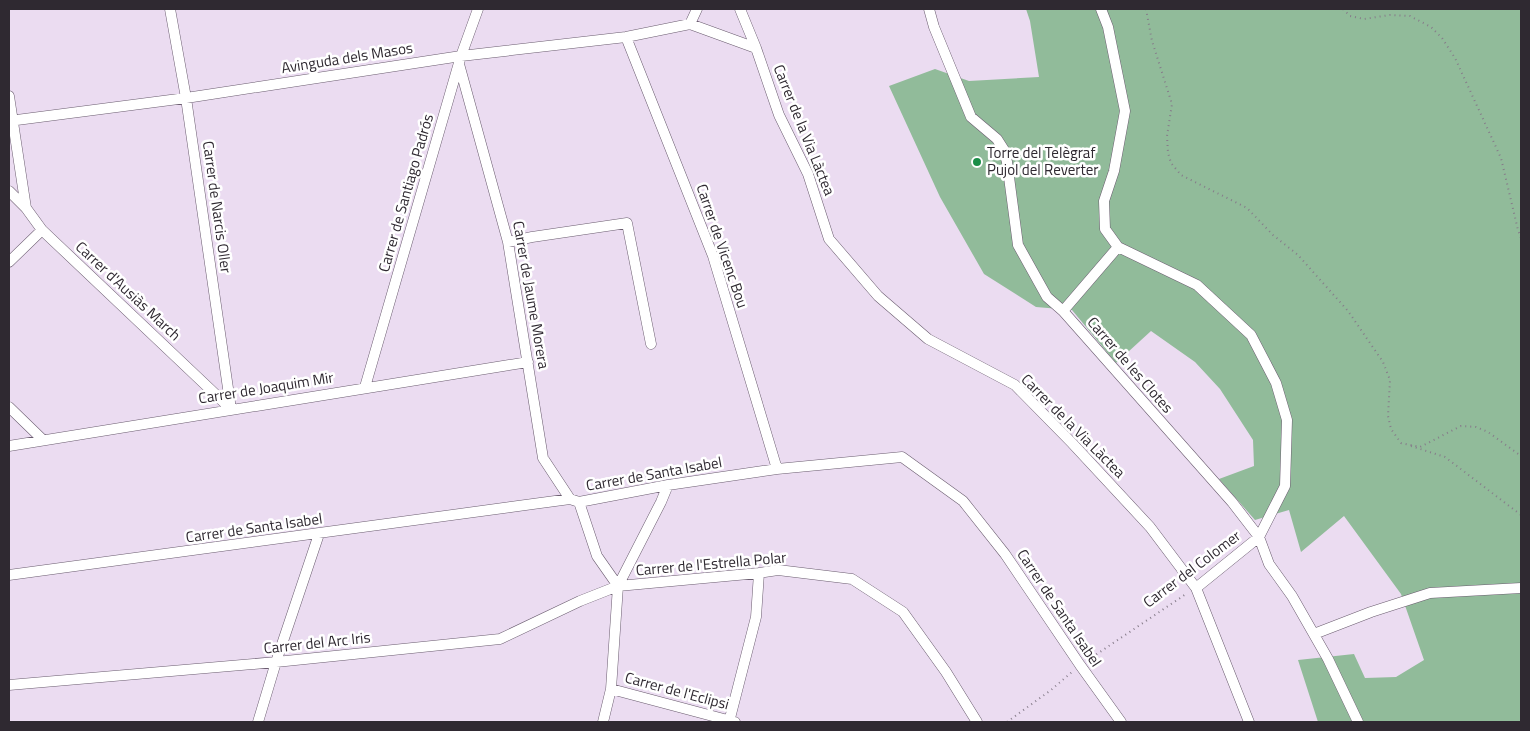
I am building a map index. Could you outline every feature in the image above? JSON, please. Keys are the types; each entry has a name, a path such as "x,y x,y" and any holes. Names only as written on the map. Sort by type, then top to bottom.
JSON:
{"street":[{"name":"Carrer de Narcis Oller","path":"170,9 186,98 231,409"},
{"name":"Carrer de Santiago Padrós","path":"366,387 460,60 478,9"},
{"path":"697,9 690,24 756,48"},
{"name":"Carrer de la Via Làctea","path":"740,9 756,48 779,115 808,174 829,239 878,296 928,339 1015,385 1150,527 1196,588 1249,722"},
{"name":"Carrer de les Clotes","path":"929,9 934,27 971,117 997,139 1004,150 1018,245 1047,297 1064,311 1232,502 1260,537 1268,564 1292,596 1328,658 1358,722"},
{"path":"1064,311 1118,247 1105,229 1104,201 1114,171 1125,111 1108,27 1101,9"},
{"name":"Avinguda dels Masos","path":"10,121 626,37 690,24"},
{"name":"Carrer de Vicenc Bou","path":"626,37 713,256 777,469"},
{"name":"Carrer de Jaume Morera","path":"460,60 508,242 543,458 574,501 597,556 618,586"},
{"path":"9,96 10,121 26,208"},
{"name":"Carrer d'Ausiàs March","path":"9,191 26,208 42,230 231,409"},
{"path":"508,242 532,236 627,223 651,344"},
{"path":"9,262 42,230"},
{"name":"Carrer del Colomer","path":"1118,247 1197,285 1251,335 1276,383 1287,420 1285,486 1260,537 1196,588"},
{"name":"Carrer de Joaquim Mir","path":"9,446 528,362"},
{"path":"9,407 43,440"},
{"name":"Carrer de Santa Isabel","path":"9,575 574,501 777,469 902,457 963,501 1005,554 1121,722"},
{"path":"603,722 612,689 618,586 668,485"},
{"path":"258,722 319,534"},
{"name":"Carrer de l'Estrella Polar","path":"618,586 778,570 852,578 903,612 946,672 977,722"},
{"path":"731,722 756,617 759,573"},
{"name":"Carrer del Arc Iris","path":"9,685 276,662 500,639 580,601 618,586"},
{"path":"1314,634 1371,612 1430,593 1521,588"},
{"name":"Carrer de l'Eclipsi","path":"612,689 654,699 731,722"}],"path":[{"path":"1146,9 1152,40 1172,104 1168,136 1168,153 1171,164 1181,175 1247,208 1273,235 1298,255 1348,311 1383,362 1390,380 1388,416 1391,429 1401,443 1445,457 1521,515 1521,520"},
{"path":"1343,9 1350,16 1364,19 1390,15 1410,16 1431,27 1442,38 1455,58 1501,158 1521,238"},
{"path":"1401,443 1420,447 1461,426 1476,427 1488,432 1521,456"},
{"name":"Carrer del Colomer","path":"1007,722 1051,690 1080,665 1196,588"}],"green space":[{"path":"1026,9 1521,9 1521,722 1318,722 1298,660 1354,654 1365,678 1396,677 1424,660 1401,594 1344,516 1301,552 1289,510 1255,520 1219,479 1254,466 1253,440 1220,389 1195,362 1151,331 1116,363 1072,310 1036,307 984,274 940,197 889,86 935,69 969,81 1039,77 1030,21"}],"place":[{"name":"Torre del Telègraf Pujol del Reverter","path":"977,162"}]}
